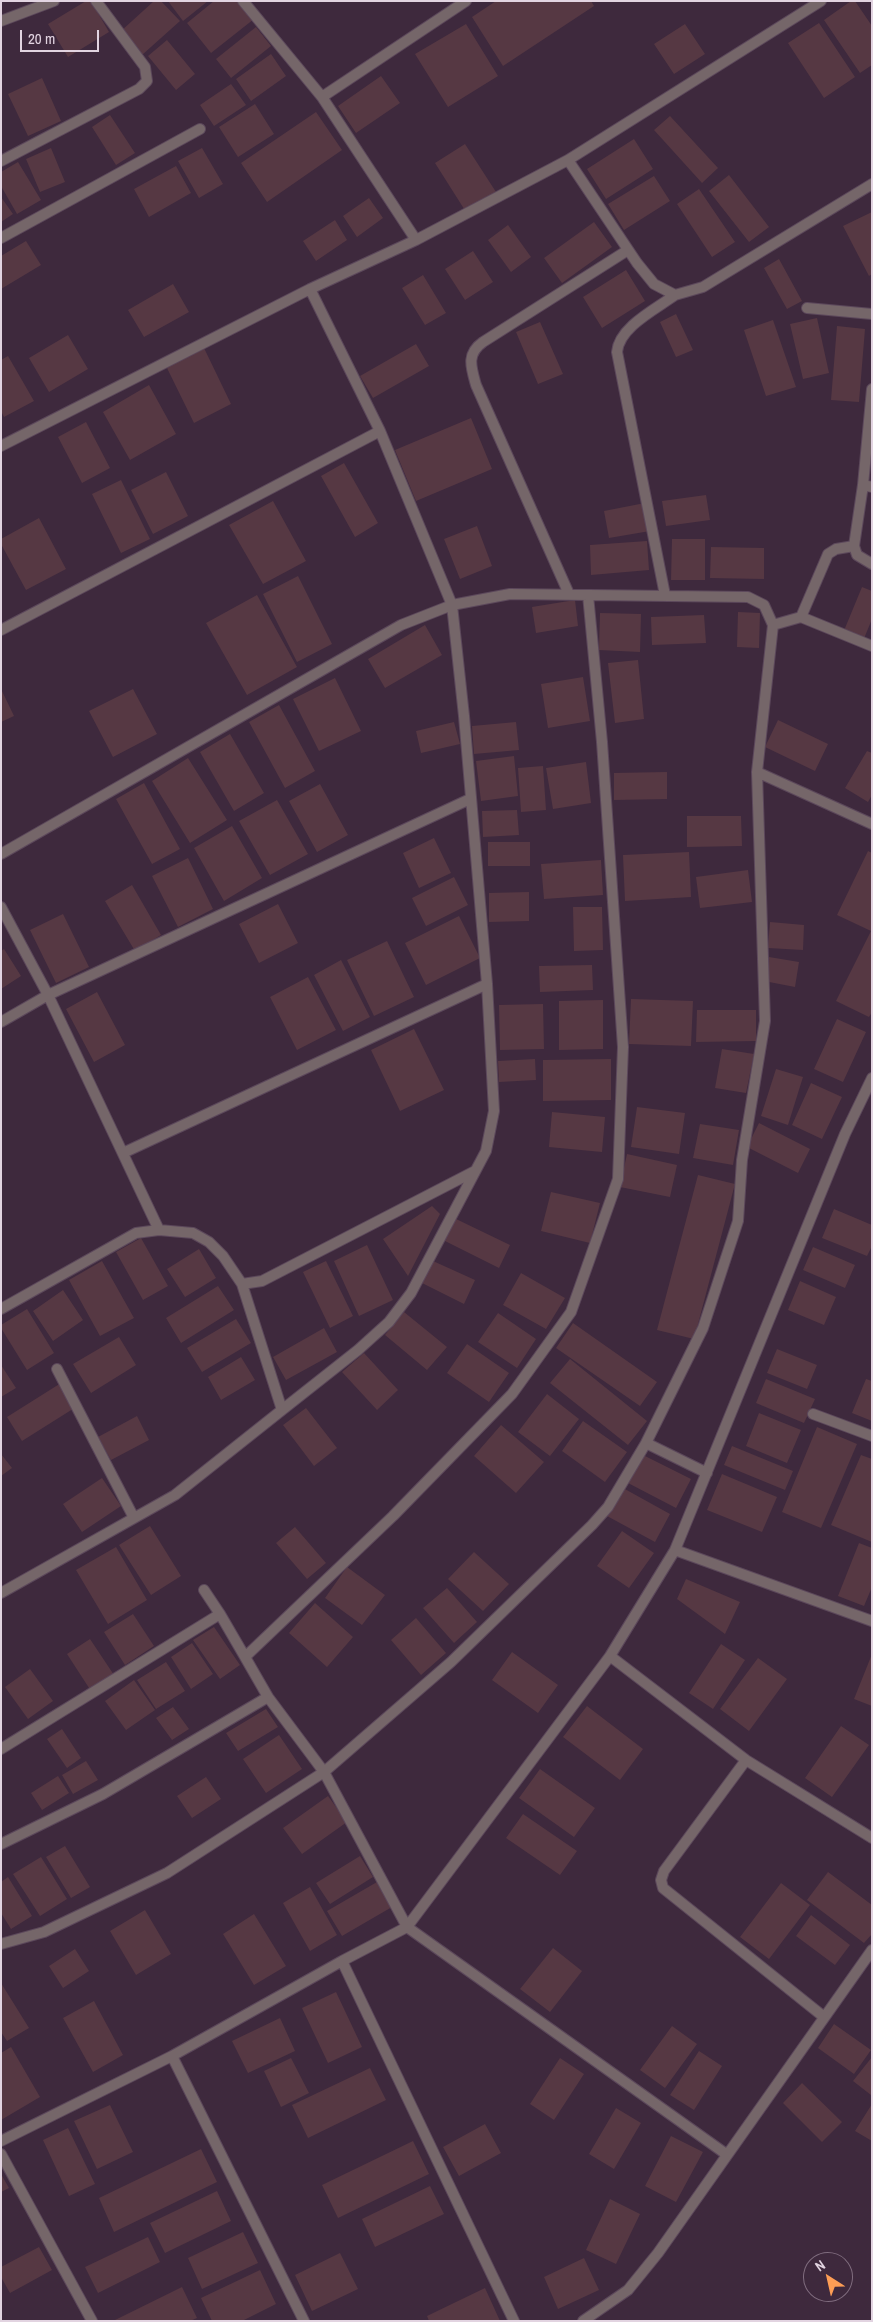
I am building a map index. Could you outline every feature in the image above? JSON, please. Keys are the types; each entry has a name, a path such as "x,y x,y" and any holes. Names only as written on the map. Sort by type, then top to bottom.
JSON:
{"street":[{"path":"1,21 54,1"},
{"path":"1,161 139,89 147,81 146,67 96,1"},
{"path":"244,1 322,97 416,240"},
{"path":"322,97 466,1"},
{"path":"1,446 310,289 416,240 568,160 821,1"},
{"path":"1,238 200,129"},
{"path":"568,160 628,250 654,284 675,296"},
{"path":"665,595 617,352 617,343 625,331 675,296 703,287 872,184"},
{"path":"568,594 476,385 470,358 474,348 628,250"},
{"path":"1,1593 175,1494 358,1350 389,1322 411,1293 486,1151 494,1111 487,984 464,716 452,605 380,431 310,289"},
{"path":"807,308 872,314"},
{"path":"872,389 867,486 854,546 857,555 872,564"},
{"path":"1,630 380,431"},
{"path":"801,617 828,554 836,549 854,546"},
{"path":"1,854 401,625 452,605 510,594 748,597 764,606 773,624 757,772 765,1021 742,1160 738,1221 703,1328 646,1442 608,1507 592,1525 451,1662 324,1772 167,1873 44,1932 1,1944"},
{"path":"245,1656 393,1516 512,1394 571,1312 618,1179 623,1047 602,742 588,595"},
{"path":"773,624 801,617 872,646"},
{"path":"757,772 872,824"},
{"path":"1,1022 48,995 470,799"},
{"path":"1,907 48,995 159,1230"},
{"path":"123,1153 487,984"},
{"path":"1,2141 172,2056 342,1960 407,1927 610,1656 675,1550 845,1134 872,1078"},
{"path":"242,1284 262,1281 475,1172"},
{"path":"1,1309 136,1233 159,1230 193,1233 209,1242 223,1256 242,1284 282,1410"},
{"path":"57,1368 134,1518"},
{"path":"813,1414 872,1436"},
{"path":"646,1442 707,1473"},
{"path":"675,1550 872,1621"},
{"path":"204,1590 268,1697 324,1772 407,1927 726,2154"},
{"path":"1,1749 220,1614"},
{"path":"610,1656 746,1760 872,1838"},
{"path":"1,1844 103,1794 268,1697"},
{"path":"746,1760 664,1871 661,1880 663,1888 824,2017"},
{"path":"584,2321 628,2290 658,2253 726,2154 872,1950"},
{"path":"342,1960 514,2321"},
{"path":"172,2056 304,2321"},
{"path":"1,2154 92,2321"}],"building":[{"path":"86,1 91,1 109,32 68,57 48,24"},
{"path":"154,1 161,1 180,21 142,55 121,31"},
{"path":"168,1 208,1 183,21"},
{"path":"214,1 239,1 254,19 211,53 187,23"},
{"path":"496,1 591,1 594,6 503,66 472,17"},
{"path":"851,1 855,1 872,26 872,65 860,73 824,20"},
{"path":"819,23 855,77 824,98 788,43"},
{"path":"466,24 498,76 448,107 415,54"},
{"path":"685,24 705,54 674,74 654,44"},
{"path":"256,27 271,46 231,78 216,59"},
{"path":"167,40 195,74 176,90 148,56"},
{"path":"271,54 286,76 251,101 236,79"},
{"path":"381,76 400,103 356,133 338,106"},
{"path":"42,78 61,121 28,136 8,94"},
{"path":"231,84 246,105 214,126 200,105"},
{"path":"255,104 274,134 238,157 219,127"},
{"path":"316,112 342,150 267,202 241,163"},
{"path":"110,115 135,153 116,165 92,127"},
{"path":"670,116 718,168 702,183 654,130"},
{"path":"634,139 653,169 606,199 587,169"},
{"path":"465,144 496,192 466,212 435,163"},
{"path":"51,148 65,182 40,192 26,159"},
{"path":"202,148 223,184 199,198 178,161"},
{"path":"18,162 41,200 17,214 1,186 1,172"},
{"path":"176,166 191,193 149,217 134,189"},
{"path":"729,175 769,227 749,242 709,191"},
{"path":"654,176 670,201 624,230 608,204"},
{"path":"699,189 735,242 712,257 677,204"},
{"path":"1,197 13,214 1,222"},
{"path":"369,198 383,218 357,237 343,216"},
{"path":"872,212 872,274 869,276 843,226"},
{"path":"335,220 347,240 316,261 303,241"},
{"path":"594,222 612,247 562,283 544,258"},
{"path":"508,225 531,257 511,272 488,240"},
{"path":"26,241 41,265 1,289 1,256"},
{"path":"473,251 493,282 465,300 445,269"},
{"path":"779,259 802,301 787,309 764,268"},
{"path":"626,270 645,301 602,328 583,297"},
{"path":"423,275 446,313 425,325 402,288"},
{"path":"173,284 189,312 144,337 128,310"},
{"path":"676,314 693,350 676,357 660,322"},
{"path":"817,318 829,373 803,379 790,324"},
{"path":"773,320 796,387 766,396 744,330"},
{"path":"540,322 563,374 538,384 516,332"},
{"path":"837,326 865,329 859,402 831,400"},
{"path":"68,335 88,369 49,392 29,358"},
{"path":"416,344 429,366 373,398 360,376"},
{"path":"204,348 231,404 194,423 166,366"},
{"path":"8,356 34,401 4,417 1,411 1,360"},
{"path":"149,385 176,434 130,460 103,412"},
{"path":"471,418 492,469 416,501 395,450"},
{"path":"86,422 110,468 82,483 58,437"},
{"path":"344,463 378,523 355,537 321,476"},
{"path":"166,472 188,516 153,534 131,490"},
{"path":"121,480 150,539 121,553 92,494"},
{"path":"706,495 710,520 666,526 662,501"},
{"path":"273,501 306,561 263,584 229,525"},
{"path":"645,503 650,531 609,538 604,511"},
{"path":"39,518 66,569 26,590 1,544 1,539"},
{"path":"477,526 492,566 460,579 444,539"},
{"path":"672,539 705,539 705,580 671,580"},
{"path":"647,541 649,570 591,575 590,545"},
{"path":"711,547 764,548 764,579 710,578"},
{"path":"298,576 332,644 297,662 263,594"},
{"path":"862,587 872,591 872,619 863,641 843,633"},
{"path":"257,595 297,667 247,695 206,623"},
{"path":"575,600 578,626 536,633 532,607"},
{"path":"738,612 760,613 759,648 737,647"},
{"path":"600,613 641,614 640,652 599,650"},
{"path":"704,615 706,643 652,645 651,617"},
{"path":"425,625 442,655 385,688 368,659"},
{"path":"638,660 644,719 615,723 608,663"},
{"path":"583,677 590,721 548,728 541,684"},
{"path":"335,678 361,731 319,751 293,699"},
{"path":"1,689 14,716 1,722"},
{"path":"133,689 157,734 113,757 89,711"},
{"path":"279,705 315,771 285,788 249,722"},
{"path":"778,720 828,744 815,771 765,747"},
{"path":"454,722 460,744 421,753 416,731"},
{"path":"516,722 519,750 474,754 472,726"},
{"path":"230,734 264,793 234,811 200,752"},
{"path":"867,751 872,753 872,795 868,802 845,788"},
{"path":"514,756 518,796 481,801 476,761"},
{"path":"188,758 227,820 190,843 152,781"},
{"path":"586,762 591,803 553,809 546,768"},
{"path":"543,766 546,810 521,812 518,768"},
{"path":"667,772 667,799 614,800 614,773"},
{"path":"144,783 180,849 152,864 116,799"},
{"path":"320,784 348,835 317,852 289,801"},
{"path":"277,800 308,854 270,875 239,821"},
{"path":"517,810 519,835 483,837 482,811"},
{"path":"687,816 741,816 742,846 687,847"},
{"path":"232,826 262,878 224,901 194,848"},
{"path":"434,838 451,873 419,888 403,853"},
{"path":"488,842 530,842 530,866 488,866"},
{"path":"868,851 872,853 872,1012 869,1017 836,1001 871,931 837,915"},
{"path":"689,852 691,897 625,901 623,855"},
{"path":"188,858 213,909 178,927 152,876"},
{"path":"601,860 603,895 544,899 541,864"},
{"path":"748,870 752,902 700,908 696,877"},
{"path":"454,877 468,905 426,926 412,898"},
{"path":"132,885 161,935 135,951 105,901"},
{"path":"529,892 529,921 489,922 489,893"},
{"path":"278,904 298,943 259,963 239,924"},
{"path":"573,907 602,907 603,950 574,951"},
{"path":"63,914 89,967 56,983 30,930"},
{"path":"459,916 480,958 426,985 405,943"},
{"path":"770,922 804,925 803,950 768,948"},
{"path":"387,941 414,997 374,1016 347,960"},
{"path":"4,949 21,976 1,989 1,951"},
{"path":"769,957 799,962 795,987 764,981"},
{"path":"341,960 370,1017 343,1031 314,975"},
{"path":"592,965 593,990 540,992 539,966"},
{"path":"308,977 336,1030 297,1050 270,997"},
{"path":"97,992 125,1045 94,1062 66,1009"},
{"path":"631,999 693,1001 691,1046 629,1044"},
{"path":"603,1000 603,1049 559,1050 559,1001"},
{"path":"543,1004 544,1049 500,1050 499,1005"},
{"path":"697,1010 756,1010 756,1041 696,1042"},
{"path":"837,1019 866,1032 843,1082 814,1069"},
{"path":"414,1029 444,1090 400,1111 371,1050"},
{"path":"722,1049 754,1054 746,1093 715,1088"},
{"path":"535,1059 536,1080 499,1082 498,1061"},
{"path":"611,1059 611,1100 543,1101 543,1060"},
{"path":"776,1069 803,1077 788,1125 761,1116"},
{"path":"811,1083 842,1097 822,1139 792,1125"},
{"path":"637,1107 685,1113 679,1154 631,1147"},
{"path":"552,1112 605,1117 602,1152 549,1147"},
{"path":"759,1123 810,1149 798,1173 747,1147"},
{"path":"700,1124 739,1130 733,1165 693,1158"},
{"path":"627,1154 677,1165 670,1197 620,1187"},
{"path":"698,1175 735,1184 694,1339 657,1330"},
{"path":"551,1192 600,1203 590,1243 541,1231"},
{"path":"432,1206 440,1214 408,1276 383,1239"},
{"path":"834,1209 872,1225 872,1246 867,1256 822,1238"},
{"path":"454,1218 510,1245 499,1268 443,1240"},
{"path":"141,1238 168,1286 143,1300 116,1252"},
{"path":"367,1245 393,1300 359,1316 334,1261"},
{"path":"813,1247 855,1265 845,1288 803,1270"},
{"path":"199,1249 216,1278 185,1297 167,1269"},
{"path":"102,1261 134,1318 100,1336 69,1280"},
{"path":"326,1261 353,1316 330,1328 303,1272"},
{"path":"433,1261 475,1280 464,1304 422,1283"},
{"path":"521,1273 565,1298 546,1329 503,1305"},
{"path":"800,1281 836,1297 824,1325 788,1310"},
{"path":"218,1286 234,1310 181,1343 166,1318"},
{"path":"63,1290 83,1320 53,1341 33,1311"},
{"path":"27,1309 54,1353 27,1370 1,1328 1,1325"},
{"path":"404,1312 447,1347 427,1370 385,1335"},
{"path":"498,1313 536,1339 517,1368 478,1342"},
{"path":"236,1319 251,1343 202,1372 187,1348"},
{"path":"573,1323 657,1382 640,1406 556,1348"},
{"path":"324,1328 337,1352 286,1380 273,1357"},
{"path":"119,1337 136,1365 91,1393 73,1364"},
{"path":"467,1344 509,1373 489,1402 447,1373"},
{"path":"777,1349 817,1365 807,1389 767,1373"},
{"path":"364,1353 398,1390 377,1410 342,1372"},
{"path":"241,1357 255,1380 221,1400 208,1377"},
{"path":"570,1359 647,1421 628,1445 550,1383"},
{"path":"1,1365 16,1388 1,1397"},
{"path":"766,1379 815,1399 804,1423 756,1403"},
{"path":"866,1379 872,1381 872,1421 852,1413"},
{"path":"61,1383 76,1407 22,1441 7,1417"},
{"path":"547,1394 579,1419 550,1456 518,1432"},
{"path":"306,1408 337,1448 314,1466 283,1425"},
{"path":"759,1413 801,1430 787,1463 746,1446"},
{"path":"137,1416 149,1440 111,1460 98,1437"},
{"path":"583,1421 627,1452 605,1482 562,1451"},
{"path":"501,1425 544,1462 516,1493 474,1456"},
{"path":"817,1427 857,1444 821,1528 782,1512"},
{"path":"732,1446 793,1471 785,1490 724,1465"},
{"path":"1,1454 12,1468 1,1476"},
{"path":"643,1455 691,1479 676,1508 628,1483"},
{"path":"861,1455 872,1459 872,1542 831,1525"},
{"path":"722,1474 777,1497 762,1532 707,1510"},
{"path":"102,1478 121,1506 82,1532 63,1504"},
{"path":"623,1488 670,1514 655,1542 607,1516"},
{"path":"150,1526 181,1576 151,1595 119,1545"},
{"path":"295,1527 326,1563 307,1579 276,1543"},
{"path":"622,1531 654,1553 629,1588 597,1566"},
{"path":"859,1543 872,1548 872,1587 864,1606 838,1596"},
{"path":"116,1547 147,1600 108,1624 76,1570"},
{"path":"474,1552 509,1584 483,1611 448,1579"},
{"path":"347,1567 385,1595 362,1625 325,1598"},
{"path":"686,1579 740,1602 725,1634 677,1599"},
{"path":"447,1588 477,1622 454,1643 423,1608"},
{"path":"315,1603 353,1637 327,1667 289,1633"},
{"path":"133,1614 154,1646 125,1665 104,1632"},
{"path":"416,1618 446,1653 421,1675 391,1640"},
{"path":"214,1627 240,1665 220,1679 193,1640"},
{"path":"90,1639 114,1675 91,1691 67,1654"},
{"path":"192,1643 213,1674 191,1689 171,1657"},
{"path":"721,1644 745,1660 713,1709 689,1693"},
{"path":"512,1652 558,1685 538,1713 492,1680"},
{"path":"872,1654 872,1706 854,1699"},
{"path":"758,1658 787,1679 749,1731 720,1709"},
{"path":"166,1662 185,1691 156,1709 137,1680"},
{"path":"30,1669 53,1701 28,1719 5,1687"},
{"path":"134,1680 155,1710 126,1730 105,1701"},
{"path":"587,1706 643,1749 620,1780 563,1737"},
{"path":"173,1707 189,1729 172,1740 156,1718"},
{"path":"266,1709 278,1727 238,1751 226,1733"},
{"path":"841,1726 869,1745 832,1797 805,1778"},
{"path":"62,1729 81,1758 67,1768 47,1739"},
{"path":"279,1735 302,1769 266,1793 243,1759"},
{"path":"86,1761 98,1780 73,1794 62,1775"},
{"path":"540,1769 595,1808 574,1837 519,1798"},
{"path":"58,1776 69,1793 42,1810 31,1793"},
{"path":"206,1777 221,1799 192,1818 177,1796"},
{"path":"328,1796 347,1822 302,1854 283,1828"},
{"path":"523,1814 577,1851 560,1875 506,1838"},
{"path":"65,1846 90,1887 71,1898 46,1857"},
{"path":"360,1856 373,1877 330,1904 316,1883"},
{"path":"41,1857 67,1899 40,1916 13,1874"},
{"path":"828,1872 872,1905 872,1934 864,1943 807,1900"},
{"path":"8,1877 32,1916 11,1929 1,1913 1,1882"},
{"path":"377,1882 392,1907 342,1936 327,1911"},
{"path":"781,1883 810,1905 769,1959 740,1937"},
{"path":"310,1887 337,1935 310,1951 283,1903"},
{"path":"145,1910 171,1954 136,1975 110,1931"},
{"path":"254,1914 286,1966 254,1985 223,1934"},
{"path":"811,1915 850,1945 835,1965 796,1936"},
{"path":"553,1948 582,1971 550,2012 520,1989"},
{"path":"75,1949 89,1971 63,1988 49,1966"},
{"path":"1,1983 29,2028 7,2041 1,2032"},
{"path":"336,1992 362,2047 328,2063 302,2008"},
{"path":"94,2001 123,2055 93,2072 63,2018"},
{"path":"280,2018 295,2051 248,2073 232,2041"},
{"path":"834,2024 871,2050 854,2074 818,2048"},
{"path":"672,2026 697,2044 665,2088 640,2070"},
{"path":"11,2047 40,2097 1,2120 1,2053"},
{"path":"699,2051 722,2066 694,2110 670,2095"},
{"path":"872,2057 872,2093 871,2095 853,2081"},
{"path":"291,2058 309,2093 281,2107 264,2071"},
{"path":"560,2058 584,2074 554,2120 530,2104"},
{"path":"370,2068 386,2100 308,2138 292,2105"},
{"path":"802,2083 842,2122 822,2142 783,2103"},
{"path":"872,2104 872,2141 855,2131"},
{"path":"110,2105 133,2152 97,2169 74,2121"},
{"path":"616,2108 641,2123 614,2169 589,2154"},
{"path":"485,2124 501,2153 459,2176 443,2147"},
{"path":"68,2128 95,2184 69,2196 43,2140"},
{"path":"671,2136 703,2152 676,2202 645,2186"},
{"path":"413,2141 429,2174 338,2218 322,2185"},
{"path":"201,2149 217,2182 114,2232 99,2198"},
{"path":"1,2174 9,2188 1,2192"},
{"path":"430,2186 444,2214 375,2247 362,2219"},
{"path":"217,2191 231,2221 165,2253 150,2223"},
{"path":"610,2199 640,2214 616,2264 586,2250"},
{"path":"243,2232 258,2263 202,2289 188,2258"},
{"path":"148,2237 160,2262 98,2293 85,2267"},
{"path":"39,2247 52,2270 10,2293 1,2277 1,2267"},
{"path":"340,2253 358,2289 312,2311 295,2275"},
{"path":"584,2258 599,2290 558,2309 544,2277"},
{"path":"260,2270 276,2304 242,2321 212,2321 201,2298"},
{"path":"182,2287 197,2318 190,2321 113,2321"},
{"path":"485,2288 500,2321 429,2321 427,2316"}]}
